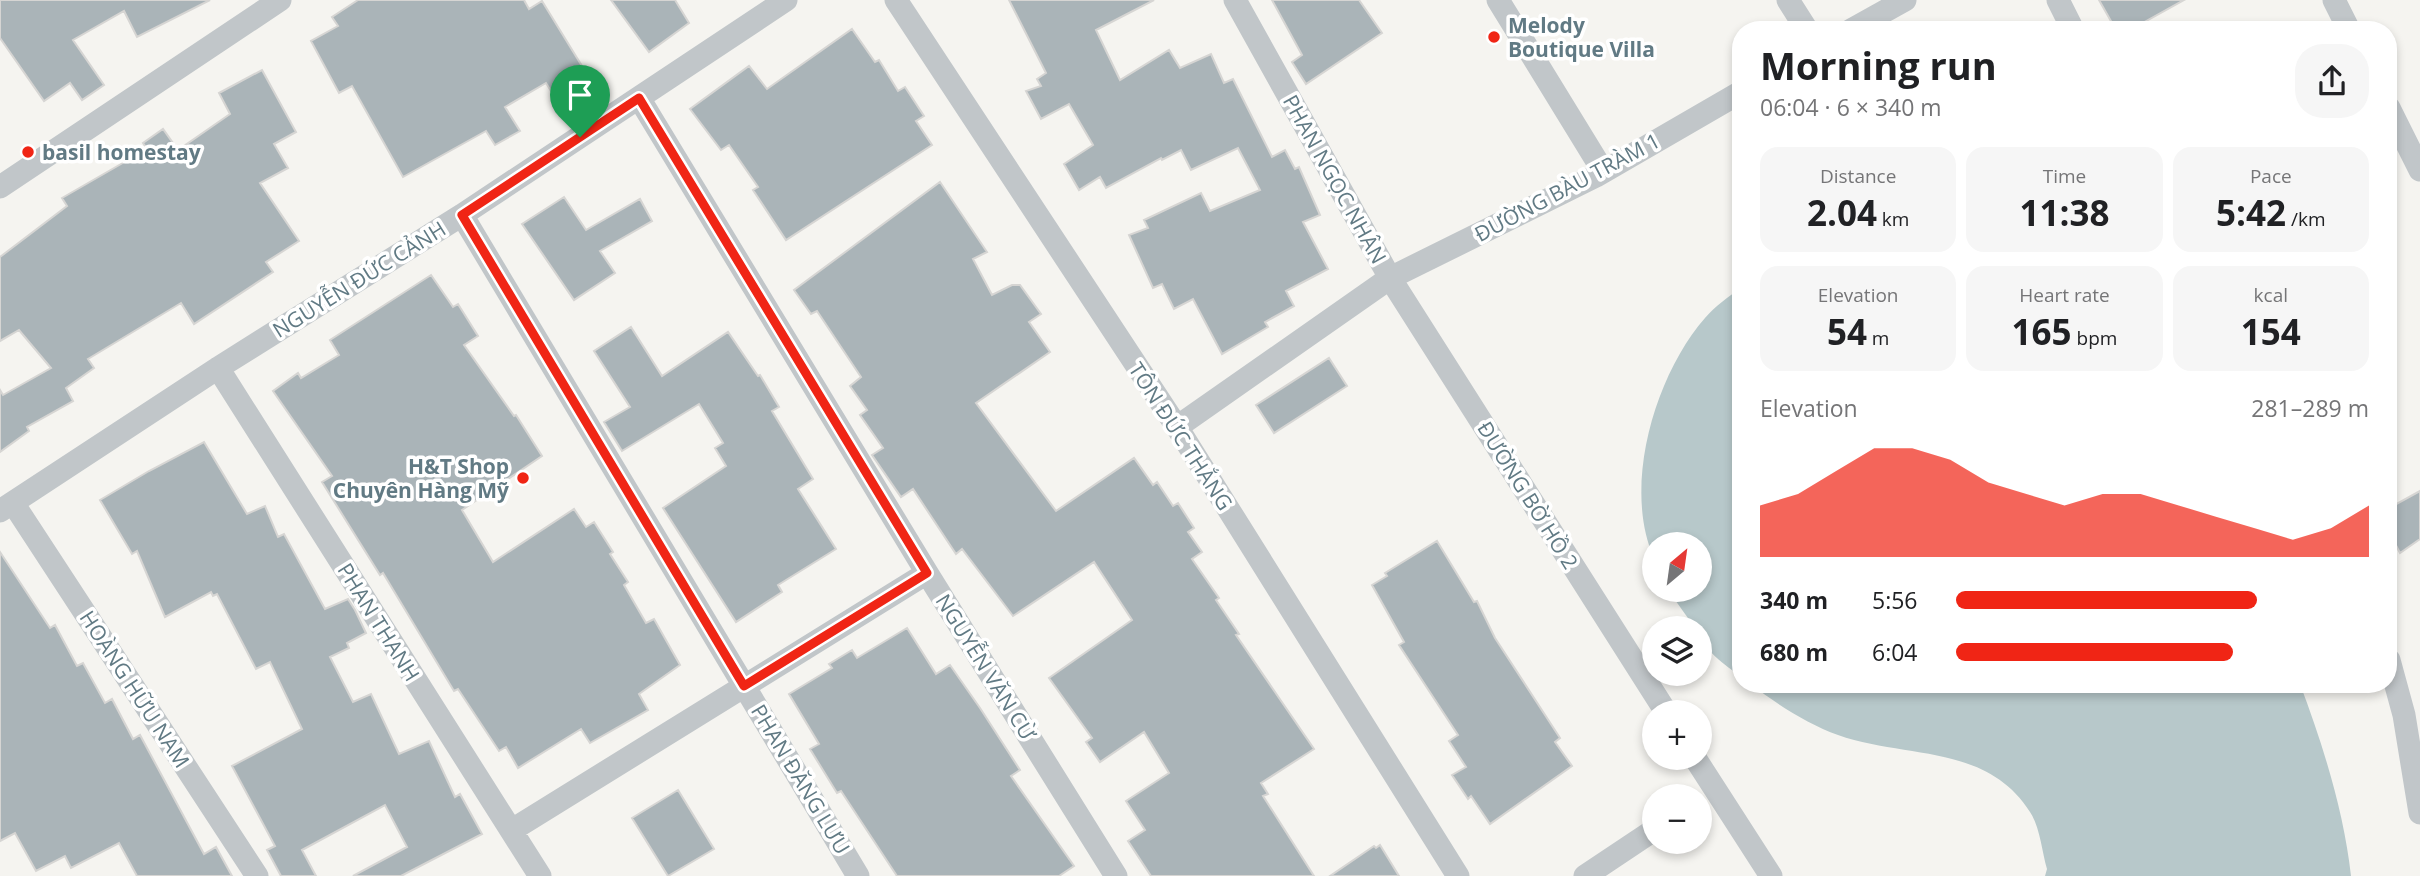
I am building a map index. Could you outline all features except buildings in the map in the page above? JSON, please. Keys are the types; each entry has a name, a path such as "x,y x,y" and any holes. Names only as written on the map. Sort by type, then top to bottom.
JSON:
{"street":[{"path":"0,187 280,0"},
{"name":"NGUYỄN ĐỨC CẢNH","path":"6,507 218,368 462,215 786,0"},
{"name":"TÔN ĐỨC THẮNG","path":"896,0 1177,427 1458,876"},
{"name":"PHAN NGỌC NHÂN","path":"1177,427 1390,278 1235,0"},
{"path":"1498,0 1603,171"},
{"path":"1788,0 1801,21"},
{"path":"1867,21 1905,0"},
{"path":"2058,0 2068,21"},
{"path":"2334,0 2344,21"},
{"name":"ĐƯỜNG BÀU TRÀM 1","path":"1390,278 1603,171 1732,97"},
{"name":"NGUYỄN VĂN CỪ","path":"639,98 927,573 1116,876"},
{"path":"2397,124 2420,170"},
{"name":"PHAN ĐĂNG LƯU","path":"462,215 858,876"},
{"name":"ĐƯỜNG BỜ HỒ 2","path":"1390,278 1658,700"},
{"name":"PHAN THANH","path":"218,368 540,876"},
{"name":"HOÀNG HỮU NAM","path":"6,507 257,876"},
{"path":"512,830 927,573"},
{"path":"2397,689 2404,715 2420,813"},
{"path":"1712,800 1771,876"},
{"path":"1585,876 1642,838"}],"shaded area":[{"path":"1732,294 1732,670 1712,652 1712,616 1686,616 1677,602 1712,602 1712,532 1646,532 1641,499 1643,466 1658,400 1687,342 1705,318"},
{"path":"1763,693 2303,693 2331,779 2351,876 2045,876 2047,869 2030,812 2012,790 1991,774 1943,757 1838,735"}],"place":[{"name":"Melody Boutique Villa","path":"1494,37"},
{"name":"basil homestay","path":"28,152"},
{"name":"H&T Shop Chuyên Hàng Mỹ","path":"523,478"}],"route":[{"path":"639,98 927,573 744,686 462,215 580,137 639,98"}]}
